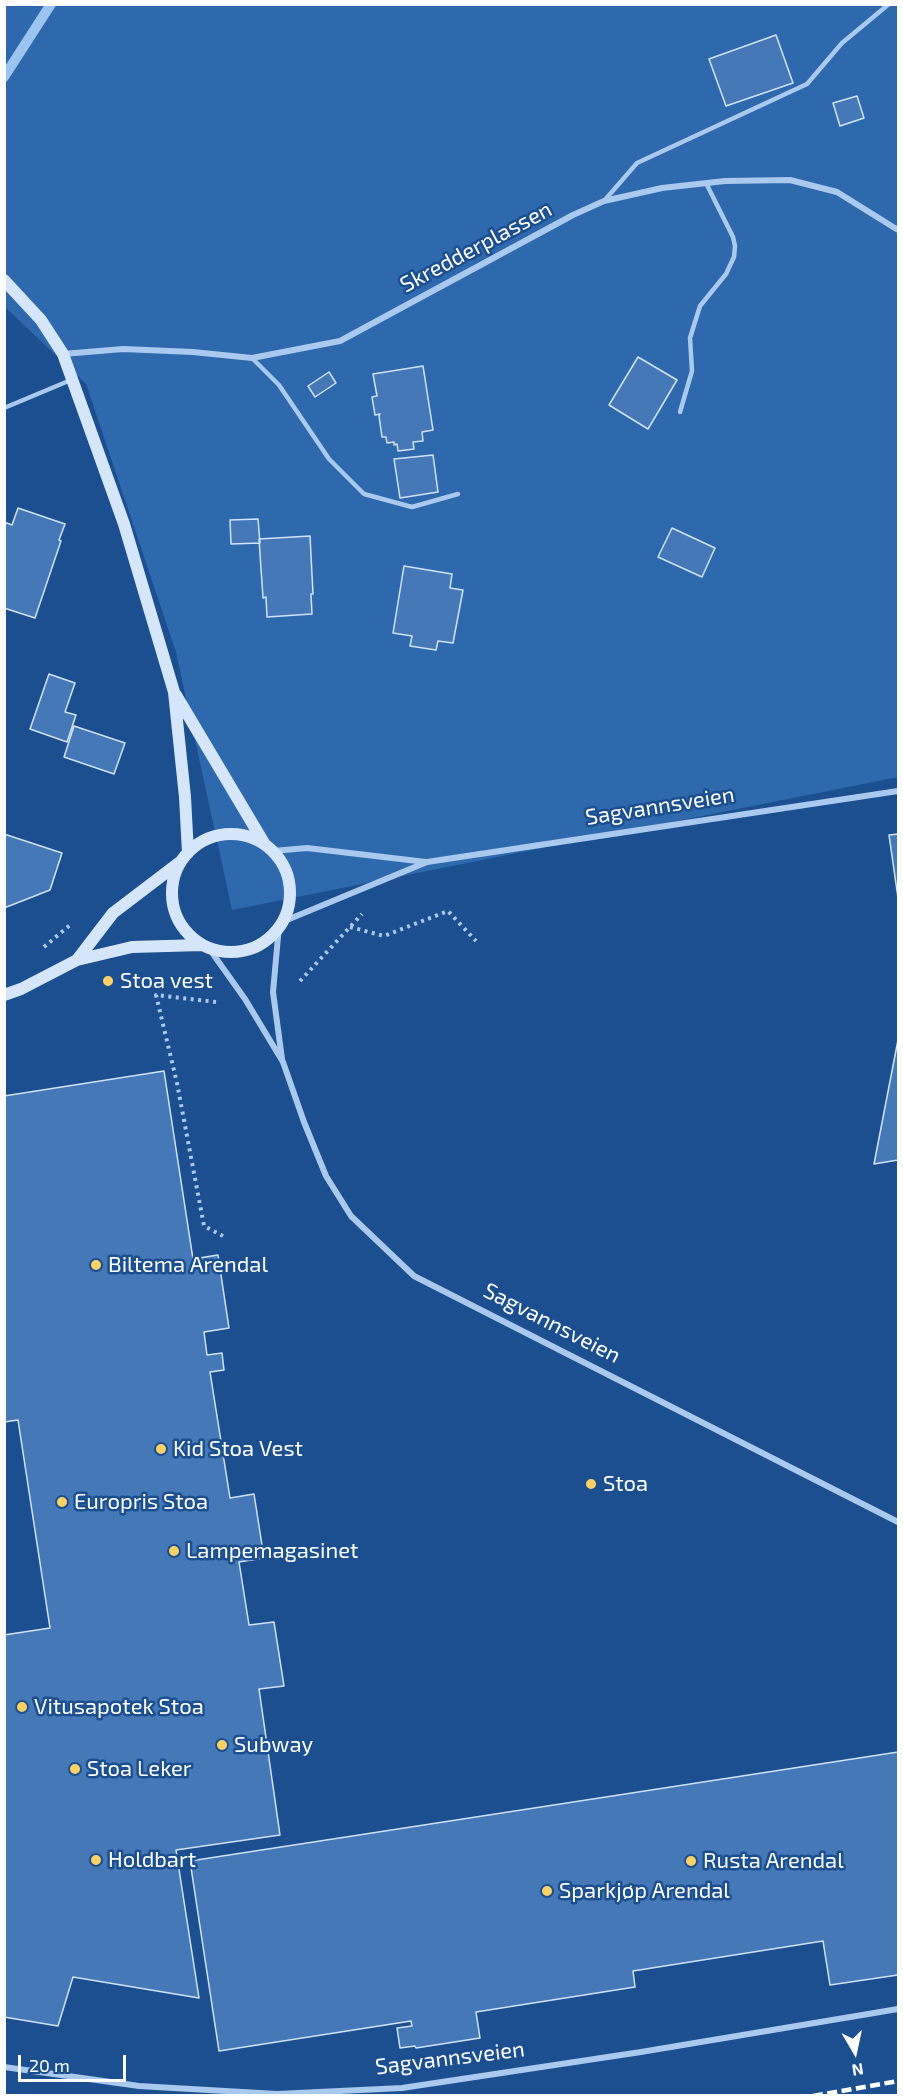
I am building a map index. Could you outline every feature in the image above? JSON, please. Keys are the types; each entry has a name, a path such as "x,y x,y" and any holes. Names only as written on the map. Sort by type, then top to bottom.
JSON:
{"street":[{"name":"Skredderplassen","path":"63,354 123,349 193,352 252,358 340,341 573,215 604,201 662,188 725,181 790,180 837,192 898,230"},
{"path":"7,284 41,320 63,354 124,524 174,692 185,797 184,857 173,879 172,898 177,916 187,933 205,946"},
{"path":"4,995 21,989 77,960 132,947 205,946 227,952 247,950 265,941 281,924 289,904 290,885 284,867 268,847 174,692"},
{"name":"Sagvannsveien","path":"898,791 427,862 281,924 273,992 283,1062 326,1176 351,1216 414,1276 898,1522"},
{"path":"77,960 113,913 201,842 216,836 232,834 249,837 268,847"},
{"name":"Sagvannsveien","path":"268,847 307,848 427,862"},
{"name":"Sagvannsveien","path":"205,946 245,999 283,1062"},
{"name":"Sagvannsveien","path":"4,2067 139,2086 277,2094 402,2088 641,2052 898,2009"}],"lane":[{"path":"604,201 638,163 807,84 842,43 889,4"},
{"path":"680,412 692,371 690,338 700,306 726,274 734,257 733,237 706,183"},
{"path":"252,358 279,385 328,459 364,494 412,507 458,494"},
{"path":"4,408 73,379"}],"path":[{"path":"300,981 366,909"},
{"path":"350,927 384,936 447,911 476,941"},
{"path":"42,948 77,919"},
{"path":"216,1002 156,995 177,1083 204,1226 223,1236"}],"shaded area":[{"path":"4,5 898,5 898,777 232,910 176,652 86,384 5,307"}],"building":[{"path":"776,35 793,83 726,106 709,59"},
{"path":"857,96 864,118 840,126 833,103"},
{"path":"638,357 677,380 648,429 609,405"},
{"path":"423,366 433,430 422,432 423,441 413,442 414,449 398,451 397,444 387,443 386,437 382,437 380,414 375,415 372,397 377,396 373,374"},
{"path":"329,372 336,383 315,397 308,386"},
{"path":"433,455 438,492 400,498 394,459"},
{"path":"18,508 65,524 35,618 4,608 4,522 12,525"},
{"path":"258,519 260,543 231,544 230,520"},
{"path":"672,528 715,548 702,577 658,557"},
{"path":"310,536 312,614 267,617 266,597 263,598 259,539"},
{"path":"404,566 452,574 450,588 463,590 453,643 438,641 436,650 410,646 412,636 393,633"},
{"path":"49,674 75,683 65,712 76,715 67,742 30,729"},
{"path":"74,726 125,743 114,774 64,757"},
{"path":"4,834 62,853 50,890 4,908"},
{"path":"898,834 898,898 889,835"},
{"path":"898,1040 898,1160 874,1164"},
{"path":"164,1071 193,1259 218,1255 229,1328 204,1332 207,1355 222,1353 224,1370 210,1372 230,1498 254,1494 264,1558 239,1562 249,1625 274,1622 284,1686 259,1689 280,1835 176,1850 199,1998 73,1977 58,2026 4,2017 4,1635 50,1628 18,1420 4,1422 4,1096"},
{"path":"898,1752 898,1975 830,1985 823,1941 633,1971 635,1987 476,2012 480,2038 416,2048 415,2046 400,2048 397,2028 412,2026 411,2021 219,2051 190,1861"}],"waterway":[{"path":"4,77 51,4"}],"railway":[{"path":"813,2096 898,2081"}],"place":[{"name":"Stoa vest","path":"108,981"},
{"name":"Biltema Arendal","path":"96,1265"},
{"name":"Kid Stoa Vest","path":"161,1449"},
{"name":"Stoa","path":"591,1484"},
{"name":"Europris Stoa","path":"62,1502"},
{"name":"Lampemagasinet","path":"174,1551"},
{"name":"Vitusapotek Stoa","path":"22,1707"},
{"name":"Subway","path":"222,1745"},
{"name":"Stoa Leker","path":"75,1769"},
{"name":"Holdbart","path":"96,1860"},
{"name":"Rusta Arendal","path":"691,1861"},
{"name":"Sparkjøp Arendal","path":"547,1891"}]}
